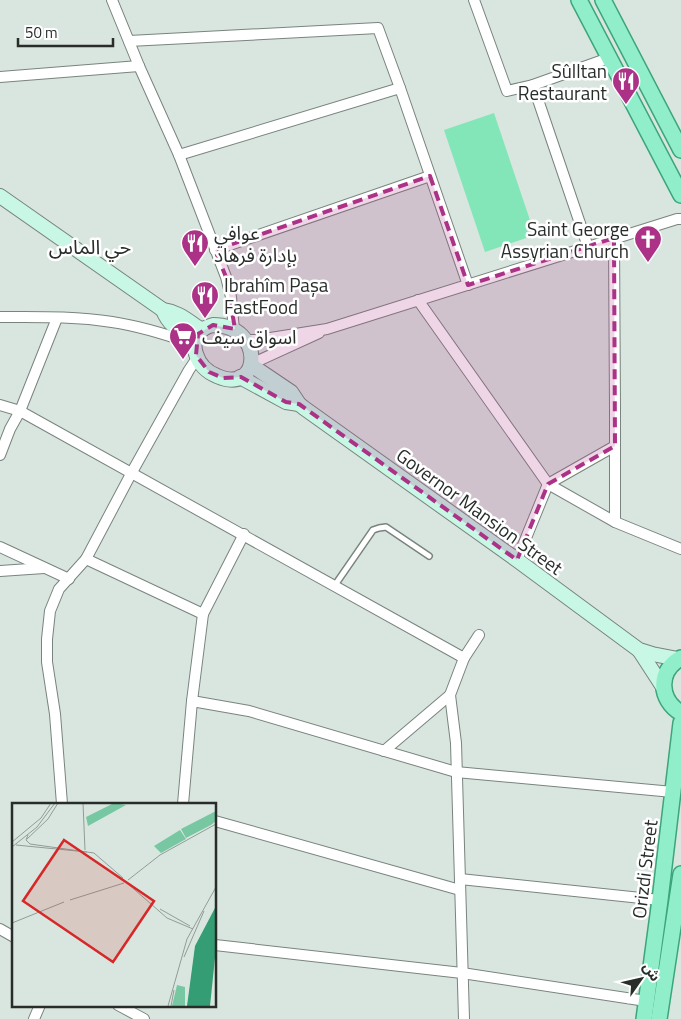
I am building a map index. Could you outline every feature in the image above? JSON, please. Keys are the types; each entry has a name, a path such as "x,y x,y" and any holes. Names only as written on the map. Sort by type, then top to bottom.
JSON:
{"main road":[{"path":"579,0 681,195"},
{"path":"603,0 681,150"},
{"name":"Governor Mansion Street","path":"0,196 164,310 179,314 197,343 206,369 219,377 230,379 240,377 283,401 290,404 299,404"},
{"path":"197,343 210,326 217,325 234,330 246,340 252,353 251,364 246,373 240,377"},
{"name":"Governor Mansion Street","path":"251,364 291,392 299,404 639,650 680,659"},
{"name":"Governor Mansion Street","path":"639,650 664,687"},
{"path":"680,659 672,664 667,671 664,687 665,696 669,703 681,713"},
{"name":"Orizdi Street","path":"644,1019 681,723"},
{"name":"Orizdi Street","path":"658,1019 678,915 681,874"}],"street":[{"path":"112,0 179,155 226,277 231,297 234,330"},
{"path":"474,0 507,91 609,58"},
{"path":"129,41 378,28 468,285"},
{"path":"0,77 139,66"},
{"path":"533,84 588,247"},
{"path":"179,155 400,88"},
{"path":"216,250 430,176"},
{"path":"246,340 258,340 327,329 614,238 681,219"},
{"path":"614,238 615,522"},
{"path":"418,300 548,484 615,522 681,549"},
{"path":"0,317 81,318 113,322 150,329 197,343 189,370 86,559 59,589 50,611 47,662 55,714 62,803"},
{"path":"0,455 10,429 20,411 57,318"},
{"path":"251,364 327,329"},
{"path":"0,405 20,411 132,472 464,658"},
{"path":"517,560 548,484 615,446"},
{"path":"184,803 192,701 203,614 244,534"},
{"path":"0,547 68,579"},
{"path":"86,559 203,614"},
{"path":"0,571 45,568"},
{"path":"464,1019 456,743 450,695 464,658 479,635"},
{"path":"384,751 450,695"},
{"path":"192,701 248,711 456,772 673,792"},
{"path":"216,821 460,890"},
{"path":"460,879 660,900"},
{"path":"0,928 12,936"},
{"path":"216,945 462,973 646,1001"},
{"path":"34,1019 40,1006"},
{"path":"120,1006 144,1019"}],"lane":[{"path":"335,585 373,530 379,528 386,527 429,556"}],"highlighted area":[{"path":"430,176 468,285 614,238 615,446 548,484 517,560 299,404 286,402 241,377 223,378 209,372 196,355 198,334 213,325 235,329 226,277 215,250"}],"building":[{"path":"494,113 535,235 485,252 444,130"}],"place":[{"name":"Sûlltan Restaurant","path":"626,105"},
{"name":"Saint George Assyrian Church","path":"648,263"},
{"name":"عوافي بإدارة فرهاد","path":"195,267"},
{"name":"Ibrahîm Paşa FastFood","path":"205,319"},
{"name":"اسواق سيف","path":"183,360"}],"district":[{"name":"حي الماس","path":"90,246"}]}
